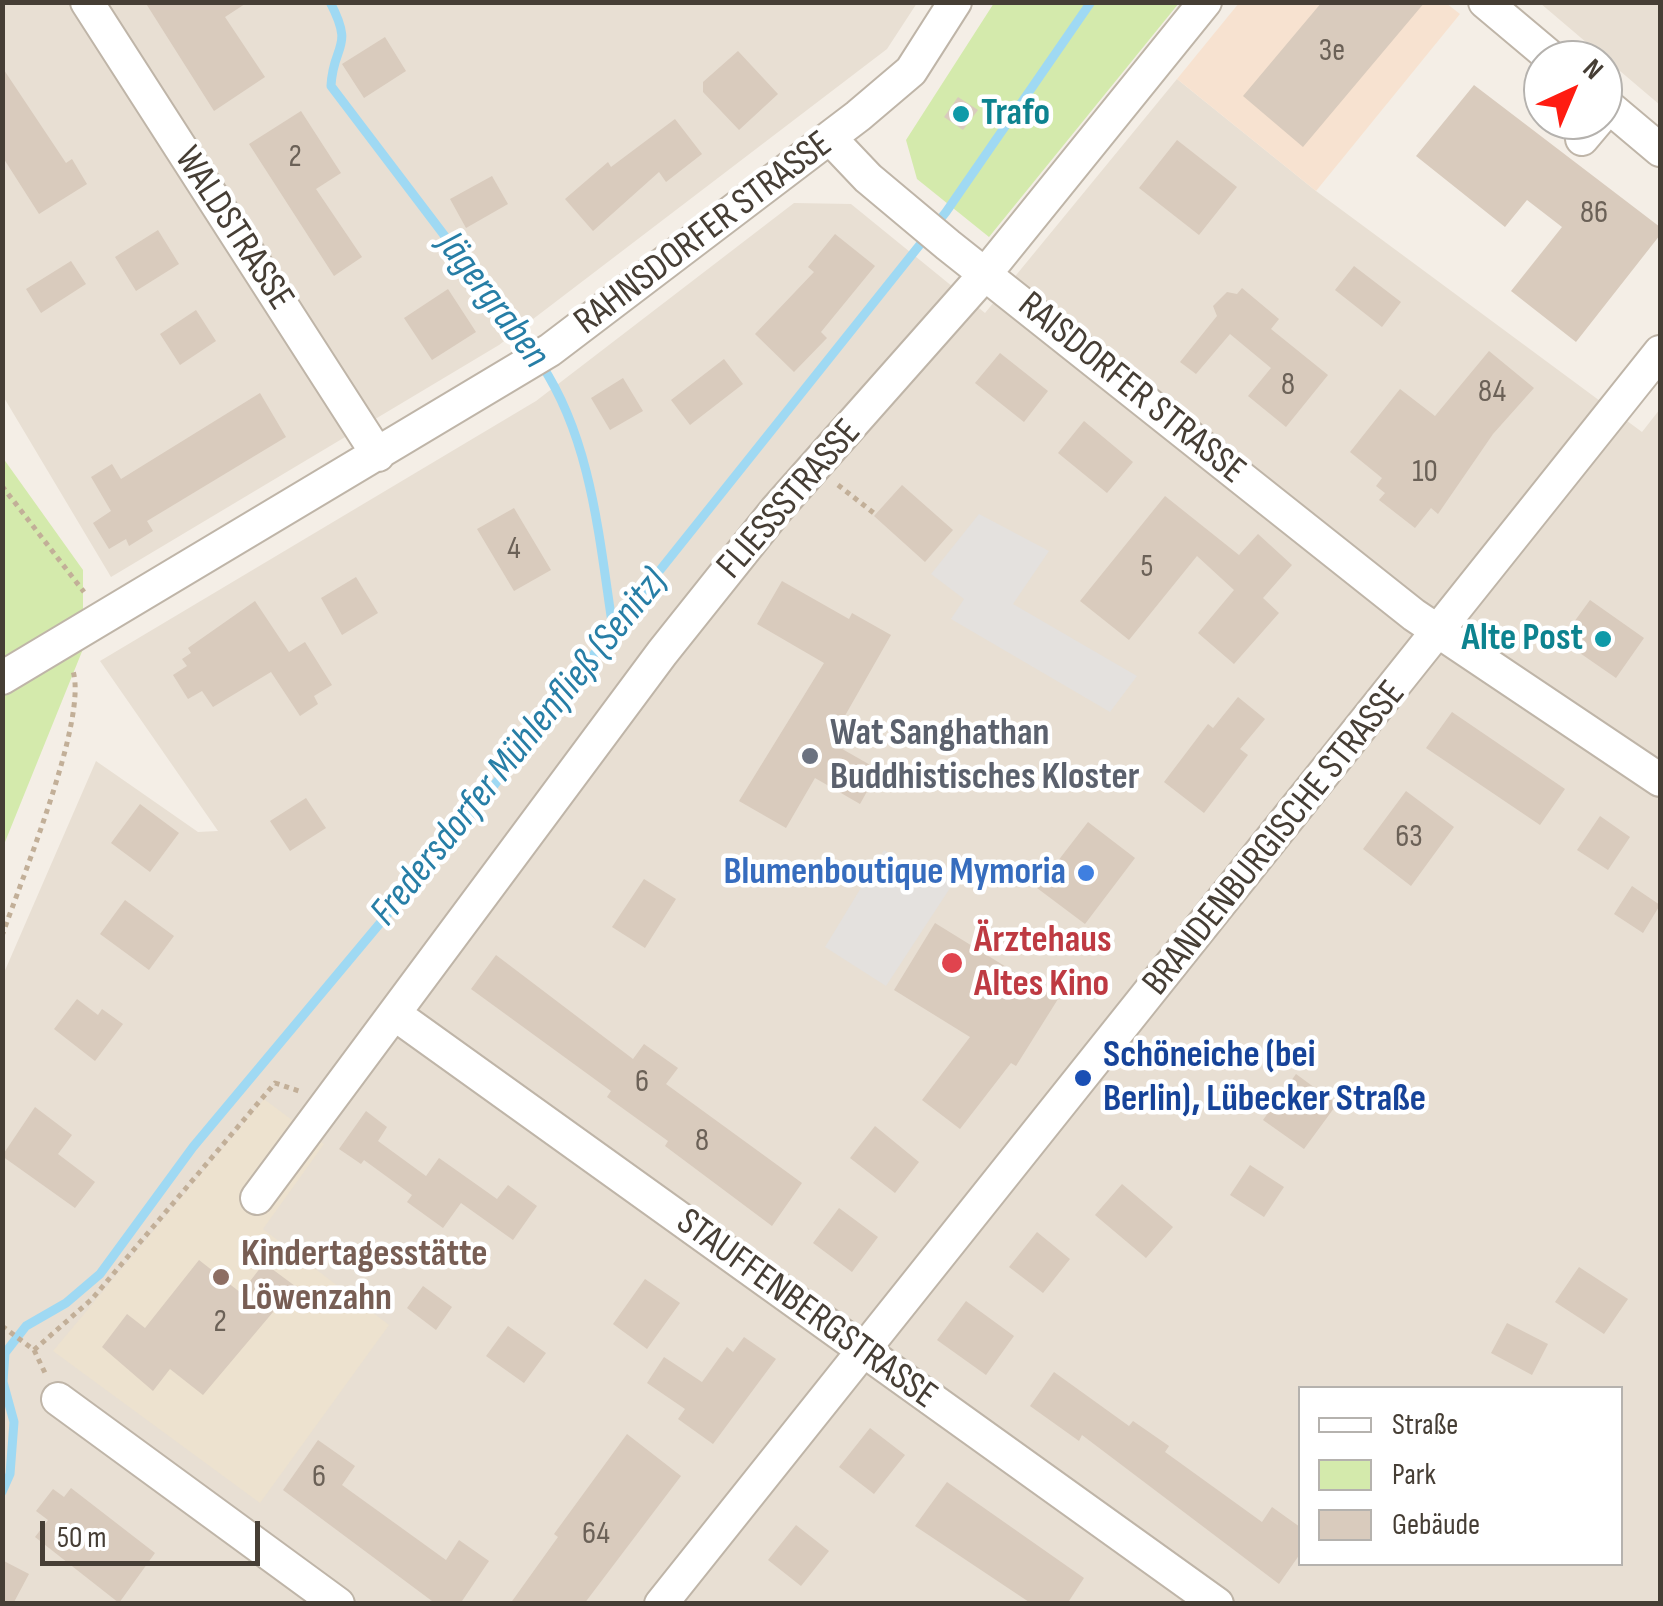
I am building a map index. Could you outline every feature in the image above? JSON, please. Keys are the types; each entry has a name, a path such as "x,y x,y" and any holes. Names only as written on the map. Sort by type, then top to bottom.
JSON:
{"street":[{"name":"WALDSTRASSE","path":"87,2 378,456"},
{"name":"RAHNSDORFER STRASSE","path":"2,678 540,357 830,138 911,71 955,2"},
{"name":"FLIESSSTRASSE","path":"257,1198 673,638 776,510 986,274 1205,2"},
{"path":"1485,2 1530,40"},
{"path":"1623,129 1660,150"},
{"name":"RAISDORFER STRASSE","path":"830,138 868,178 948,245 1438,634 1660,780"},
{"name":"BRANDENBURGISCHE STRASSE","path":"661,1604 1660,352"},
{"name":"STAUFFENBERGSTRASSE","path":"396,1015 1217,1604"},
{"path":"58,1400 338,1604"}],"path":[{"path":"2,486 82,589 101,621"},
{"path":"842,488 876,514"},
{"path":"2,936 78,693 75,674 59,644"},
{"path":"2,1326 34,1350 92,1299 275,1083 330,1102"}],"shaded area":[{"path":"2,3 917,3 887,49 499,345 111,577 3,396"},
{"path":"1239,3 1446,3 1460,14 1316,191 1177,79"},
{"path":"1540,3 1660,3 1660,105 1623,74 1623,40 1584,40"},
{"path":"1177,79 1316,191 1642,432 1660,409 1660,1603 3,1604 3,975 96,761 198,832 218,831 100,661 536,401 794,203 851,204 985,313"},
{"path":"979,514 1049,551 1013,604 1137,676 1110,712 951,619 964,599 931,574"},
{"path":"884,850 905,864 920,863 954,882 886,986 825,947"},
{"name":"Kindertagesstätte Löwenzahn","path":"264,1099 324,1144 263,1229 389,1325 260,1503 53,1351"}],"green space":[{"path":"994,3 1179,3 989,237 917,179 906,140"},
{"path":"3,458 83,570 83,649 3,847"}],"building":[{"path":"145,2 248,2 225,17 265,77 214,111"},
{"path":"1322,2 1425,2 1303,147 1243,96"},
{"path":"385,37 406,71 364,98 342,64"},
{"path":"738,51 778,94 739,130 703,92 703,82"},
{"path":"2,67 66,163 72,159 87,184 39,214 2,156"},
{"path":"1474,85 1523,122 1523,140 1546,140 1660,227 1660,235 1576,342 1511,291 1562,227 1527,200 1505,227 1416,156"},
{"name":"Trafo","path":"958,97 978,110 963,130 944,117"},
{"path":"301,111 341,173 316,189 362,257 334,276 249,144"},
{"path":"675,119 702,154 666,182 659,172 593,231 565,199 608,162 611,167"},
{"path":"1177,140 1237,187 1199,235 1139,188"},
{"path":"492,176 508,204 466,228 450,199"},
{"path":"158,230 179,264 136,291 115,257"},
{"path":"835,234 875,266 821,332 827,338 794,372 755,334 814,272 808,267"},
{"path":"71,261 86,284 41,313 26,289"},
{"path":"1354,266 1401,302 1382,327 1335,290"},
{"path":"1242,288 1279,319 1271,329 1328,375 1286,427 1248,396 1271,368 1230,334 1196,374 1180,362 1217,316 1213,306 1227,292 1237,294"},
{"path":"448,289 476,332 432,360 404,318"},
{"path":"196,310 216,341 180,365 160,334"},
{"path":"1489,351 1534,388 1493,434 1438,514 1431,508 1415,528 1379,500 1385,493 1376,486 1382,478 1350,452 1400,389 1435,416"},
{"path":"1000,353 1048,391 1024,422 975,383"},
{"path":"724,359 743,384 690,425 671,400"},
{"path":"623,378 643,411 610,430 591,398"},
{"path":"260,393 286,437 147,521 153,531 129,546 126,539 109,549 93,523 111,511 91,477 112,464 121,479"},
{"path":"1084,421 1133,462 1107,493 1058,453"},
{"path":"902,485 953,530 925,562 874,516"},
{"path":"1165,496 1239,555 1258,534 1292,565 1263,598 1279,613 1234,664 1198,633 1234,590 1197,556 1129,640 1080,601"},
{"path":"514,508 551,570 514,591 477,529"},
{"path":"356,577 378,613 342,635 321,598"},
{"path":"782,581 849,619 852,613 891,635 830,742 879,770 860,804 815,778 786,828 739,801 824,663 757,624"},
{"name":"Alte Post","path":"1590,600 1644,638 1616,678 1561,640"},
{"path":"255,601 289,652 305,642 332,685 314,696 318,704 300,716 271,672 213,707 202,691 188,699 173,675 187,666 182,659 191,653 188,648"},
{"path":"1238,697 1265,719 1240,749 1248,755 1204,813 1164,782 1208,724 1213,728"},
{"path":"1452,712 1565,789 1540,825 1426,748"},
{"path":"1406,791 1454,827 1411,886 1363,849"},
{"path":"306,798 326,828 290,851 270,821"},
{"path":"140,804 179,833 150,872 111,843"},
{"path":"1600,816 1630,837 1608,870 1577,850"},
{"name":"Blumenboutique Mymoria","path":"1088,822 1135,858 1085,924 1037,888"},
{"path":"644,879 676,899 645,948 612,927"},
{"path":"1632,886 1660,905 1643,933 1614,914"},
{"path":"125,900 174,936 149,970 100,934"},
{"path":"935,923 1058,999 1016,1066 1011,1063 960,1129 922,1100 970,1037 894,990"},
{"path":"496,955 633,1059 644,1044 678,1068 666,1084 802,1183 772,1226 665,1146 668,1141 607,1097 611,1091 471,989"},
{"path":"77,999 98,1015 102,1009 123,1024 95,1061 54,1029"},
{"path":"1296,1074 1337,1104 1304,1149 1263,1120"},
{"path":"35,1107 72,1135 58,1154 95,1182 75,1208 2,1156"},
{"path":"366,1111 387,1127 378,1141 426,1176 439,1158 497,1199 508,1185 537,1206 513,1240 461,1203 443,1228 407,1202 412,1195 364,1160 361,1164 339,1149"},
{"path":"875,1126 919,1162 895,1193 850,1158"},
{"path":"1250,1165 1284,1187 1264,1217 1230,1195"},
{"path":"1122,1184 1173,1227 1146,1258 1095,1215"},
{"path":"839,1208 878,1237 852,1272 813,1243"},
{"path":"1037,1232 1070,1259 1043,1293 1009,1267"},
{"path":"199,1260 241,1293 264,1263 295,1286 203,1395 170,1369 153,1391 102,1347 127,1314 145,1328"},
{"path":"1579,1267 1628,1299 1604,1334 1555,1302"},
{"path":"645,1279 680,1303 647,1349 613,1324"},
{"path":"423,1286 452,1307 436,1330 407,1308"},
{"path":"966,1301 1014,1336 986,1375 937,1340"},
{"path":"1507,1323 1548,1344 1532,1375 1491,1353"},
{"path":"508,1326 546,1353 524,1383 486,1356"},
{"path":"744,1337 776,1359 713,1444 678,1419 685,1409 647,1383 664,1357 702,1382 727,1347 733,1352"},
{"path":"1054,1372 1129,1426 1133,1421 1169,1446 1165,1452 1262,1522 1272,1507 1298,1526 1298,1557 1279,1584 1082,1435 1079,1441 1030,1406"},
{"path":"870,1428 905,1455 874,1494 839,1467"},
{"path":"627,1434 681,1476 584,1604 510,1604 558,1537 554,1534"},
{"path":"318,1440 355,1466 342,1485 446,1560 459,1540 489,1561 460,1604 436,1604 283,1490"},
{"path":"947,1482 1084,1578 1067,1604 1032,1604 915,1526"},
{"path":"71,1488 155,1553 119,1603 35,1537 48,1520 36,1511 53,1489 64,1497"},
{"path":"796,1525 829,1551 801,1586 768,1560"},
{"path":"2,1560 29,1574 13,1604 2,1604"}],"waterway":[{"name":"Jägergraben","path":"330,2 342,38 331,86 532,351"},
{"name":"Fredersdorfer Mühlenfließ (Senitz)","path":"2,1492 10,1474 14,1422 3,1382 5,1353 26,1326 66,1303 100,1274 193,1147 483,800 613,629 946,212 1091,2"},
{"name":"Jägergraben","path":"541,364 572,425 583,458 598,526 613,629"}],"place":[{"name":"Trafo","path":"961,114"},
{"name":"Alte Post","path":"1603,639"},
{"name":"Wat Sanghathan Buddhistisches Kloster","path":"810,756"},
{"name":"Blumenboutique Mymoria","path":"1086,873"},
{"name":"Ärztehaus Altes Kino","path":"952,963"},
{"name":"Schöneiche (bei Berlin), Lübecker Straße","path":"1083,1078"},
{"name":"Kindertagesstätte Löwenzahn","path":"221,1277"}]}
